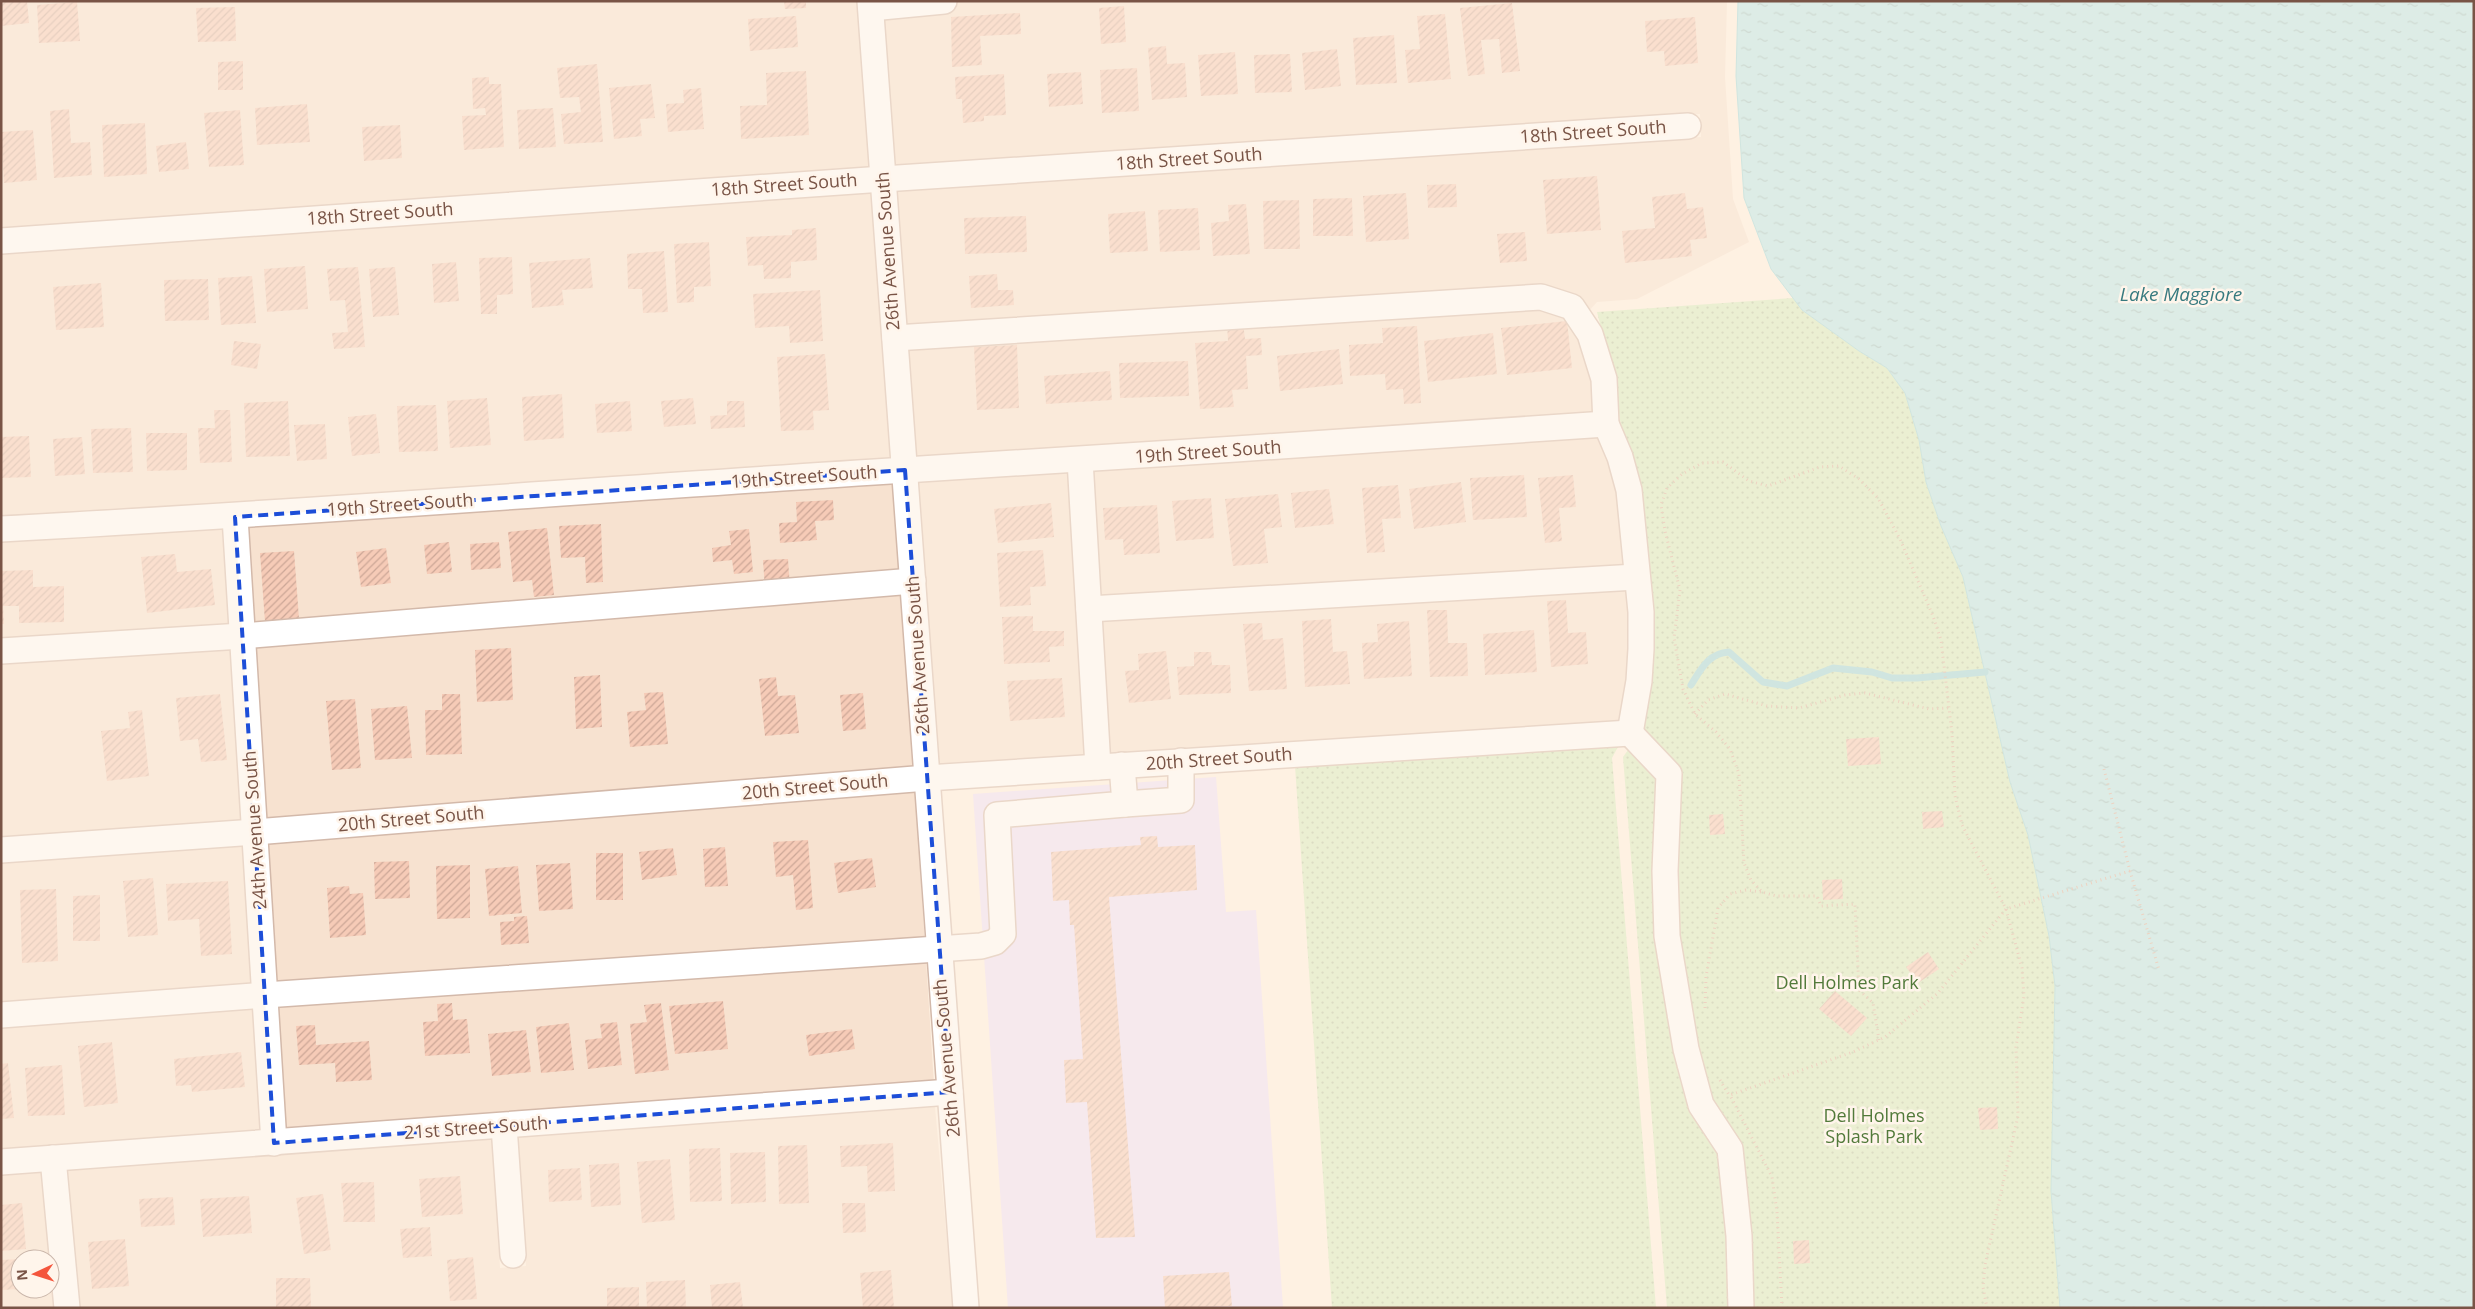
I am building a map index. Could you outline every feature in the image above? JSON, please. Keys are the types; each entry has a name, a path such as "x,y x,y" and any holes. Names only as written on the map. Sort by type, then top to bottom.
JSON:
{"street":[{"path":"871,4 944,1"},
{"name":"26th Avenue South","path":"871,4 938,950 966,1308"},
{"name":"18th Street South","path":"1,241 883,178 1688,126"},
{"path":"895,338 1541,297 1572,307 1590,334 1604,379 1606,424 1620,457 1629,490 1636,577 1641,612 1639,681 1630,733 1670,774 1665,871 1667,936 1686,1049 1701,1105 1730,1149 1739,1236 1741,1308"},
{"name":"19th Street South","path":"1,529 235,517 905,470 1606,424"},
{"path":"1080,460 1089,609 1110,766 1125,804"},
{"name":"24th Avenue South","path":"235,517 274,1143"},
{"path":"1089,609 1636,577"},
{"path":"1,650 242,636 912,581"},
{"name":"20th Street South","path":"1,850 255,832 927,778 1630,733"},
{"path":"998,815 1181,800 1180,762"},
{"path":"1,1015 981,946 995,942 1003,934 998,815 994,774"},
{"name":"21st Street South","path":"1,1162 950,1092"},
{"path":"504,1126 513,1255"},
{"path":"53,1158 68,1308"}],"path":[{"path":"1762,892 1751,880 1744,863 1739,774 1733,757 1730,749 1716,732 1695,714 1683,689 1677,662 1674,638 1680,590 1665,531 1661,505 1667,488 1682,474 1702,463 1723,462 1749,480 1768,486 1820,467 1839,466 1859,479 1878,498 1900,539 1933,616 1940,640 1947,697 1955,796 1962,825 2006,910 2022,968 2024,996 2016,1047 2018,1116 1985,1265 1984,1286 1988,1308"},
{"path":"1695,714 1708,700 1725,694 1766,706 1800,708 1845,696 1865,693 1929,710 1948,708"},
{"path":"2104,769 2130,871 2159,970"},
{"path":"1730,1095 1853,1052 1879,1040 1906,1021 1938,994 2006,910 2130,871"},
{"path":"1705,1016 1706,978 1718,908 1730,894 1746,890 1776,896 1818,896 1822,906 1854,904 1859,990 1873,1003 1879,1040"},
{"path":"1719,1078 1730,1095 1772,1177 1778,1229 1782,1308"}],"highlighted area":[{"path":"905,470 950,1092 274,1143 235,517"}],"shaded area":[{"path":"1,1 857,1 869,168 1,229"},
{"path":"883,1 1727,1 1725,77 1733,199 1749,242 1637,299 1597,302 1586,314 1607,412 1324,433 917,458 897,189 1701,137 1700,114 895,166"},
{"path":"871,191 891,459 234,505 1,518 1,252"},
{"path":"1611,435 1637,557 1632,721 939,765 919,481 1313,457"},
{"path":"893,482 913,767 267,820 248,527"},
{"path":"222,529 241,822 1,838 1,541"},
{"path":"1216,777 1226,912 1256,910 1283,1308 1008,1308 973,794"},
{"path":"915,790 934,1084 286,1130 268,843"},
{"path":"242,845 261,1132 1,1150 1,862"},
{"path":"935,1107 953,1308 81,1308 67,1169 492,1139 500,1268 526,1266 518,1137"},
{"path":"41,1171 49,1249 10,1249 10,1299 53,1299 54,1308 1,1308 1,1173"}],"green space":[{"name":"Dell Holmes Park","path":"1793,298 1802,310 1859,351 1887,368 1905,393 1919,440 1926,482 1941,526 1963,577 2010,782 2028,835 2049,936 2055,986 2051,1191 2060,1308 1667,1308 1623,757 1641,732 1650,689 1654,631 1648,556 1621,427 1615,383 1597,312"},
{"path":"1619,745 1612,758 1656,1308 1332,1308 1295,766"}],"water":[{"name":"Lake Maggiore","path":"1738,1 2474,1 2474,1308 2060,1308 2051,1191 2055,986 2049,936 2028,835 2010,782 1963,577 1941,526 1926,482 1919,440 1905,393 1887,368 1859,351 1802,310 1771,269 1744,198 1736,76"}],"building":[{"path":"1,1 27,1 29,23 1,26"},
{"path":"784,1 806,1 806,8 785,9"},
{"path":"77,2 80,41 39,43 37,5"},
{"path":"1512,3 1520,71 1502,73 1499,39 1481,40 1485,74 1468,76 1460,8"},
{"path":"1124,6 1126,42 1101,44 1099,8"},
{"path":"235,7 236,41 198,42 196,8"},
{"path":"1020,13 1021,34 980,36 982,65 952,67 951,17"},
{"path":"1445,14 1451,79 1408,83 1405,50 1420,49 1417,16"},
{"path":"796,16 798,47 750,51 748,19"},
{"path":"1695,17 1698,63 1665,66 1664,51 1647,52 1645,21"},
{"path":"1394,35 1397,83 1356,85 1353,38"},
{"path":"1166,46 1167,64 1185,63 1187,97 1152,100 1148,48"},
{"path":"1337,49 1341,86 1305,90 1302,53"},
{"path":"1235,52 1238,94 1201,96 1198,55"},
{"path":"1290,54 1292,92 1255,93 1254,55"},
{"path":"243,61 243,90 218,90 218,62"},
{"path":"597,64 603,142 564,144 561,114 581,112 579,97 560,98 557,68"},
{"path":"1137,68 1139,111 1102,113 1100,70"},
{"path":"806,71 809,135 741,139 740,106 767,105 766,73"},
{"path":"1081,72 1083,104 1049,107 1047,74"},
{"path":"1004,74 1006,115 984,116 984,121 963,123 962,99 956,99 955,77"},
{"path":"489,77 489,84 501,84 504,147 464,150 462,116 486,115 485,108 473,109 472,78"},
{"path":"651,84 655,118 640,119 642,136 614,139 609,88"},
{"path":"701,88 704,129 668,132 666,104 684,103 683,90"},
{"path":"307,104 310,142 257,145 255,108"},
{"path":"553,108 556,147 519,149 517,110"},
{"path":"69,109 71,143 90,142 92,175 54,178 50,111"},
{"path":"240,110 244,165 209,167 204,113"},
{"path":"145,123 147,174 104,177 102,125"},
{"path":"400,125 402,158 364,161 362,127"},
{"path":"33,130 37,180 4,183 1,132"},
{"path":"186,142 189,169 159,172 156,146"},
{"path":"1597,176 1601,230 1547,234 1543,180"},
{"path":"1456,184 1457,207 1428,208 1427,185"},
{"path":"1406,193 1409,239 1366,242 1363,196"},
{"path":"1685,193 1687,209 1703,207 1707,238 1690,240 1692,256 1625,263 1622,231 1655,228 1652,197"},
{"path":"1352,198 1353,236 1313,236 1313,199"},
{"path":"1299,200 1300,249 1264,249 1263,201"},
{"path":"1246,204 1250,254 1213,256 1211,223 1229,221 1228,205"},
{"path":"1198,208 1200,250 1160,252 1158,210"},
{"path":"1145,211 1148,251 1110,253 1108,214"},
{"path":"1026,216 1027,252 965,254 964,218"},
{"path":"816,228 817,260 791,262 791,278 764,279 763,265 748,266 746,237 792,235 792,230"},
{"path":"1525,232 1527,261 1500,263 1497,234"},
{"path":"709,242 711,286 694,287 694,302 677,303 674,244"},
{"path":"664,251 668,312 643,313 642,289 628,289 627,254"},
{"path":"512,257 513,294 497,295 497,314 481,314 479,258"},
{"path":"590,258 593,288 562,290 564,305 532,308 529,263"},
{"path":"456,262 459,301 434,303 432,264"},
{"path":"305,266 308,309 267,312 264,269"},
{"path":"358,267 365,347 334,349 332,333 348,332 345,300 330,301 327,269"},
{"path":"395,267 399,315 373,317 369,269"},
{"path":"997,274 998,290 1013,290 1014,305 971,308 969,276"},
{"path":"252,276 256,323 221,325 218,278"},
{"path":"208,279 209,320 165,321 164,280"},
{"path":"101,283 104,327 56,330 53,287"},
{"path":"820,290 823,341 790,343 789,326 755,328 753,294"},
{"path":"1567,321 1572,368 1507,375 1501,328"},
{"path":"1243,323 1245,339 1261,338 1262,355 1246,356 1248,389 1232,390 1234,407 1200,409 1195,343 1228,341 1227,324"},
{"path":"1417,326 1421,403 1404,404 1403,389 1386,390 1385,374 1350,376 1349,345 1383,343 1382,328"},
{"path":"1493,333 1497,374 1428,382 1424,341"},
{"path":"234,341 261,344 257,369 231,365"},
{"path":"1017,345 1019,408 977,410 974,347"},
{"path":"1339,349 1343,384 1280,391 1277,356"},
{"path":"825,354 829,410 813,411 814,430 781,431 777,357"},
{"path":"1188,361 1189,396 1120,398 1119,363"},
{"path":"1110,371 1112,400 1046,404 1044,376"},
{"path":"562,394 564,438 524,441 522,397"},
{"path":"487,398 491,445 450,448 447,401"},
{"path":"693,398 696,424 664,427 661,401"},
{"path":"288,401 290,456 246,457 244,403"},
{"path":"630,401 632,431 597,433 595,404"},
{"path":"727,401 744,401 745,427 711,429 710,416 727,415"},
{"path":"436,405 438,451 399,452 397,406"},
{"path":"214,410 230,410 232,462 200,463 198,428 215,428"},
{"path":"376,414 380,453 352,456 348,417"},
{"path":"325,424 327,459 297,461 294,425"},
{"path":"131,428 133,472 93,473 91,429"},
{"path":"146,433 187,433 187,470 147,471"},
{"path":"29,436 31,477 1,478 1,437"},
{"path":"82,437 85,474 55,476 53,439"},
{"path":"1524,475 1527,517 1473,520 1470,478"},
{"path":"1573,475 1576,507 1559,508 1562,541 1545,543 1538,478"},
{"path":"1461,482 1466,522 1414,529 1409,489"},
{"path":"1398,485 1401,518 1382,519 1385,552 1367,553 1362,488"},
{"path":"1329,489 1334,524 1295,528 1291,493"},
{"path":"1278,494 1282,527 1264,529 1268,563 1233,566 1225,499"},
{"path":"1211,498 1214,538 1176,541 1172,501"},
{"path":"833,500 834,520 815,521 817,540 780,543 779,523 797,522 796,502"},
{"path":"1051,503 1054,537 998,543 994,509"},
{"path":"1157,505 1160,553 1124,555 1123,539 1105,540 1103,508"},
{"path":"601,524 603,582 586,583 585,557 561,558 559,526"},
{"path":"547,528 554,595 534,597 532,580 513,582 508,532"},
{"path":"749,529 753,572 734,574 732,560 713,562 712,548 731,545 729,531"},
{"path":"449,542 452,572 427,574 424,545"},
{"path":"499,542 501,568 471,570 470,544"},
{"path":"386,548 391,583 361,587 356,552"},
{"path":"1043,550 1046,586 1030,587 1031,605 1000,607 997,553"},
{"path":"294,551 299,619 265,622 260,553"},
{"path":"175,554 177,572 211,569 215,605 147,613 141,557"},
{"path":"788,559 790,588 765,590 763,560"},
{"path":"33,570 33,587 64,586 64,622 19,623 19,606 3,606 4,624 1,624 1,571"},
{"path":"1566,600 1568,633 1586,632 1588,664 1551,667 1547,601"},
{"path":"1427,610 1447,610 1448,643 1467,643 1468,676 1430,677"},
{"path":"1033,616 1033,631 1064,631 1064,646 1049,647 1050,662 1004,664 1002,617"},
{"path":"1331,619 1333,652 1347,651 1350,684 1305,687 1302,621"},
{"path":"1409,621 1412,676 1364,679 1362,643 1378,642 1377,624"},
{"path":"1262,623 1263,640 1283,638 1287,689 1249,691 1243,624"},
{"path":"1534,630 1537,672 1485,675 1483,634"},
{"path":"511,648 513,700 477,702 475,650"},
{"path":"1166,651 1171,699 1129,703 1125,671 1139,670 1138,654"},
{"path":"1194,652 1211,652 1212,665 1230,665 1231,693 1179,695 1177,667 1194,666"},
{"path":"600,675 602,727 576,729 574,677"},
{"path":"776,677 778,696 795,695 799,733 765,736 759,679"},
{"path":"1062,678 1065,717 1010,721 1007,681"},
{"path":"663,692 668,744 630,747 627,712 646,710 644,693"},
{"path":"863,693 866,729 843,731 840,695"},
{"path":"220,694 227,760 201,762 198,739 180,741 176,698"},
{"path":"442,694 460,694 462,754 426,755 425,710 442,710"},
{"path":"355,699 361,768 332,770 326,701"},
{"path":"407,706 412,758 375,760 371,709"},
{"path":"142,710 149,776 107,781 101,731 130,728 128,712"},
{"path":"1879,737 1881,764 1848,766 1846,739"},
{"path":"1942,811 1944,827 1923,829 1922,812"},
{"path":"1723,814 1725,834 1710,835 1709,815"},
{"path":"1157,836 1158,847 1195,845 1197,890 1109,897 1135,1237 1096,1238 1087,1102 1066,1103 1064,1060 1083,1059 1074,925 1070,925 1069,900 1053,901 1051,852 1141,845 1140,837"},
{"path":"808,840 813,908 796,910 793,875 776,877 773,842"},
{"path":"725,847 728,886 705,887 703,849"},
{"path":"673,848 677,875 642,880 639,852"},
{"path":"596,853 623,853 623,900 596,900"},
{"path":"872,858 876,887 838,893 834,863"},
{"path":"409,861 410,898 375,899 374,862"},
{"path":"570,863 573,909 539,911 536,865"},
{"path":"470,865 470,918 437,919 436,866"},
{"path":"518,866 522,913 489,916 485,869"},
{"path":"153,878 158,935 128,937 123,881"},
{"path":"1842,879 1843,899 1823,900 1822,880"},
{"path":"228,881 232,954 201,956 199,919 168,921 166,884"},
{"path":"349,886 350,894 363,893 366,935 330,938 327,888"},
{"path":"56,889 58,961 22,963 20,890"},
{"path":"100,895 100,941 73,941 73,896"},
{"path":"527,916 529,943 501,945 500,922 514,921 514,917"},
{"path":"1928,952 1939,969 1918,983 1906,967"},
{"path":"1835,991 1867,1018 1851,1036 1819,1009"},
{"path":"723,1001 728,1049 675,1054 669,1006"},
{"path":"452,1003 453,1020 467,1019 470,1053 425,1056 423,1022 438,1021 437,1004"},
{"path":"661,1003 669,1070 635,1074 630,1024 647,1022 644,1005"},
{"path":"617,1022 622,1065 588,1069 585,1040 602,1038 600,1024"},
{"path":"569,1023 574,1070 541,1073 536,1027"},
{"path":"315,1025 316,1045 369,1041 372,1080 336,1082 335,1063 299,1065 296,1026"},
{"path":"852,1029 855,1049 809,1056 806,1035"},
{"path":"526,1030 531,1072 492,1076 488,1034"},
{"path":"112,1042 118,1103 84,1107 78,1046"},
{"path":"241,1052 245,1087 192,1092 191,1085 176,1086 174,1059"},
{"path":"8,1063 14,1118 1,1119 1,1064"},
{"path":"62,1065 65,1115 28,1116 25,1068"},
{"path":"1997,1107 1998,1129 1980,1130 1978,1108"},
{"path":"893,1143 895,1191 868,1192 867,1166 841,1167 840,1146"},
{"path":"807,1145 809,1203 779,1204 778,1146"},
{"path":"720,1148 722,1201 690,1202 689,1149"},
{"path":"765,1152 766,1202 731,1204 730,1153"},
{"path":"670,1159 675,1220 642,1223 637,1162"},
{"path":"619,1163 621,1205 591,1207 589,1165"},
{"path":"580,1168 582,1200 549,1202 548,1170"},
{"path":"460,1176 463,1214 422,1217 419,1179"},
{"path":"374,1182 375,1222 343,1222 341,1183"},
{"path":"323,1194 331,1250 304,1254 296,1198"},
{"path":"249,1196 252,1233 203,1237 200,1199"},
{"path":"173,1197 175,1225 141,1227 139,1199"},
{"path":"22,1203 26,1249 1,1251 1,1205"},
{"path":"842,1203 865,1203 866,1232 843,1233"},
{"path":"430,1227 432,1256 403,1258 400,1229"},
{"path":"125,1239 129,1286 92,1289 88,1242"},
{"path":"1809,1240 1810,1263 1794,1264 1793,1241"},
{"path":"473,1257 477,1299 450,1301 447,1260"},
{"path":"1,1260 10,1260 10,1290 1,1290"},
{"path":"891,1270 894,1308 863,1308 860,1273"},
{"path":"1229,1272 1232,1306 1165,1308 1163,1276"},
{"path":"276,1278 310,1278 311,1308 276,1308"},
{"path":"685,1280 686,1308 647,1308 646,1282"},
{"path":"740,1282 743,1308 712,1308 710,1285"},
{"path":"639,1287 639,1308 607,1308 607,1288"}],"waterway":[{"path":"1691,685 1706,663 1716,655 1729,652 1763,682 1787,686 1833,668 1872,672 1892,678 1917,678 1985,672"}],"park label":[{"name":"Dell Holmes Splash Park","path":"1874,1126"}]}
